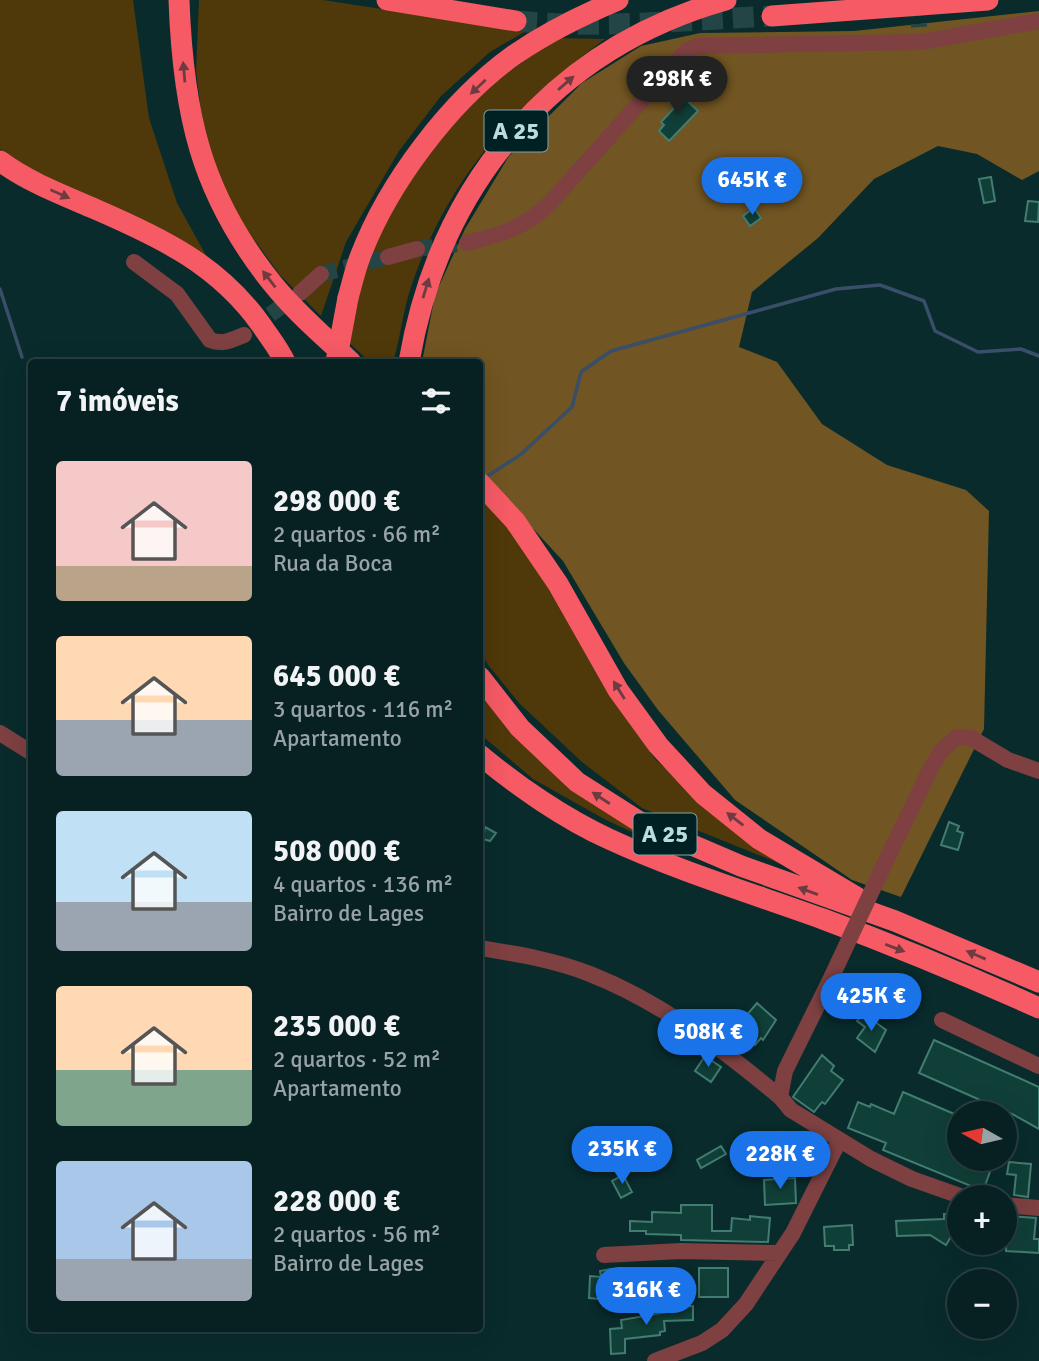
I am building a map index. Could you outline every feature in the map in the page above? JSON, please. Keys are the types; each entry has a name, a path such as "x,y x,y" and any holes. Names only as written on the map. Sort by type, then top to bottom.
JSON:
{"highway":[{"path":"179,0 186,92 196,142 216,194 243,244 274,285 348,359"},
{"path":"387,0 516,21"},
{"name":"A 25","path":"337,359 348,298 360,257 381,211 411,164 440,127 476,88 514,56 556,29 618,0"},
{"name":"A 25","path":"410,358 427,283 444,239 494,155 532,112 578,73 623,43 686,11 726,0"},
{"path":"772,16 988,0"},
{"path":"0,161 36,183 142,229 190,255 226,283 256,318 283,359"},
{"path":"483,486 515,521 558,584 618,690 658,746 703,794 759,839 895,922"},
{"name":"A 25","path":"483,681 520,728 577,782 643,824 741,866 895,922 1039,982"},
{"name":"A 25","path":"483,757 515,784 606,838 883,943 1039,1008"}],"street":[{"path":"467,243 499,235 533,219 686,51 698,46 920,34 1039,21"},
{"path":"388,257 416,250"},
{"path":"134,262 177,293 209,340 227,342 244,335"},
{"path":"300,293 321,274"},
{"path":"0,733 28,750"},
{"path":"780,1097 785,1071 941,751 957,737 971,738 1008,760 1039,771"},
{"path":"483,949 539,958 590,974 664,1010 724,1050 780,1097 791,1110 839,1141 912,1180 947,1192"},
{"path":"942,1020 1039,1066"},
{"path":"655,1361 702,1343 722,1330 746,1304 793,1233 839,1141"},
{"path":"1017,1206 1039,1208"},
{"path":"604,1255 681,1251 780,1253"}],"shaded area":[{"path":"0,0 133,0 149,118 177,203 207,257 24,166 0,149"},
{"path":"199,0 323,0 526,31 490,52 441,96 399,151 346,242 321,316 280,275 240,220 206,150 196,71"},
{"path":"1039,11 1039,171 1022,180 977,154 938,146 874,179 818,238 752,292 739,347 777,362 822,424 887,465 966,490 989,511 984,729 901,897 852,880 735,800 658,710 624,663 563,561 483,474 483,359 423,359 435,295 465,229 509,156 582,83 641,46 700,33 854,31"},
{"path":"555,38 605,39 572,64 514,117 466,176 427,245 406,303 394,359 367,359 348,342 371,248 398,195 448,130 490,86"},
{"path":"483,499 515,533 550,584 630,723 656,760 695,796 791,868 642,808 582,762 520,704 483,655"},
{"path":"483,695 549,768 658,844 606,820 533,779 483,737"}],"building":[{"path":"677,91 698,111 669,141 659,131 664,125 661,122 675,107 668,101"},
{"path":"991,177 995,201 984,203 979,179"},
{"path":"1028,201 1039,202 1038,222 1025,221"},
{"path":"754,208 761,218 750,226 743,216"},
{"path":"949,822 959,826 957,831 963,833 958,850 941,845"},
{"path":"485,827 496,833 490,841 483,839"},
{"path":"757,1003 776,1020 763,1040 761,1038 755,1045 730,1024 740,1011 746,1016"},
{"path":"863,1013 886,1030 875,1052 857,1038 865,1027 857,1021"},
{"path":"934,1040 1039,1087 1039,1129 1017,1117 1017,1101 982,1101 919,1073"},
{"path":"822,1055 834,1066 831,1071 843,1080 825,1104 822,1102 814,1112 793,1097"},
{"path":"705,1056 721,1067 711,1082 695,1071"},
{"path":"903,1092 947,1111 947,1171 990,1171 985,1185 968,1185 883,1150 886,1143 848,1128 858,1102 870,1107 871,1104 894,1114"},
{"path":"776,1132 783,1151 759,1158 755,1147 762,1144 760,1138"},
{"path":"721,1146 726,1154 701,1168 697,1160"},
{"path":"1017,1163 1031,1164 1028,1197 1017,1195 1016,1175 1007,1174 1008,1171 1017,1171"},
{"path":"623,1175 632,1192 621,1198 612,1181"},
{"path":"795,1178 796,1203 765,1205 764,1180"},
{"path":"681,1205 712,1205 712,1231 731,1231 732,1218 770,1218 768,1242 681,1240 681,1235 630,1231 630,1221 652,1222 652,1212 681,1213"},
{"path":"944,1214 947,1214 946,1245 930,1235 897,1236 896,1221 944,1219"},
{"path":"1017,1217 1036,1218 1034,1239 1039,1239 1039,1253 1017,1252"},
{"path":"852,1225 853,1245 849,1245 849,1250 834,1250 834,1246 825,1246 824,1227"},
{"path":"699,1268 728,1268 728,1297 699,1297"},
{"path":"611,1269 612,1277 618,1278 617,1296 599,1295 599,1299 589,1298 590,1276 601,1277 600,1271"},
{"path":"693,1306 693,1320 664,1321 665,1331 660,1332 660,1335 625,1339 625,1353 611,1354 610,1329 622,1328 621,1320 668,1312 668,1307"}],"waterway":[{"path":"489,475 520,455 572,407 581,372 611,351 836,289 880,285 924,301 935,331 978,352 1021,349 1039,356"},
{"path":"0,289 22,357"}],"tunnel":[{"path":"917,0 919,27"},
{"path":"516,21 612,24 772,16"},
{"path":"417,249 467,243"},
{"path":"321,274 388,257"},
{"path":"251,329 295,296"}]}
